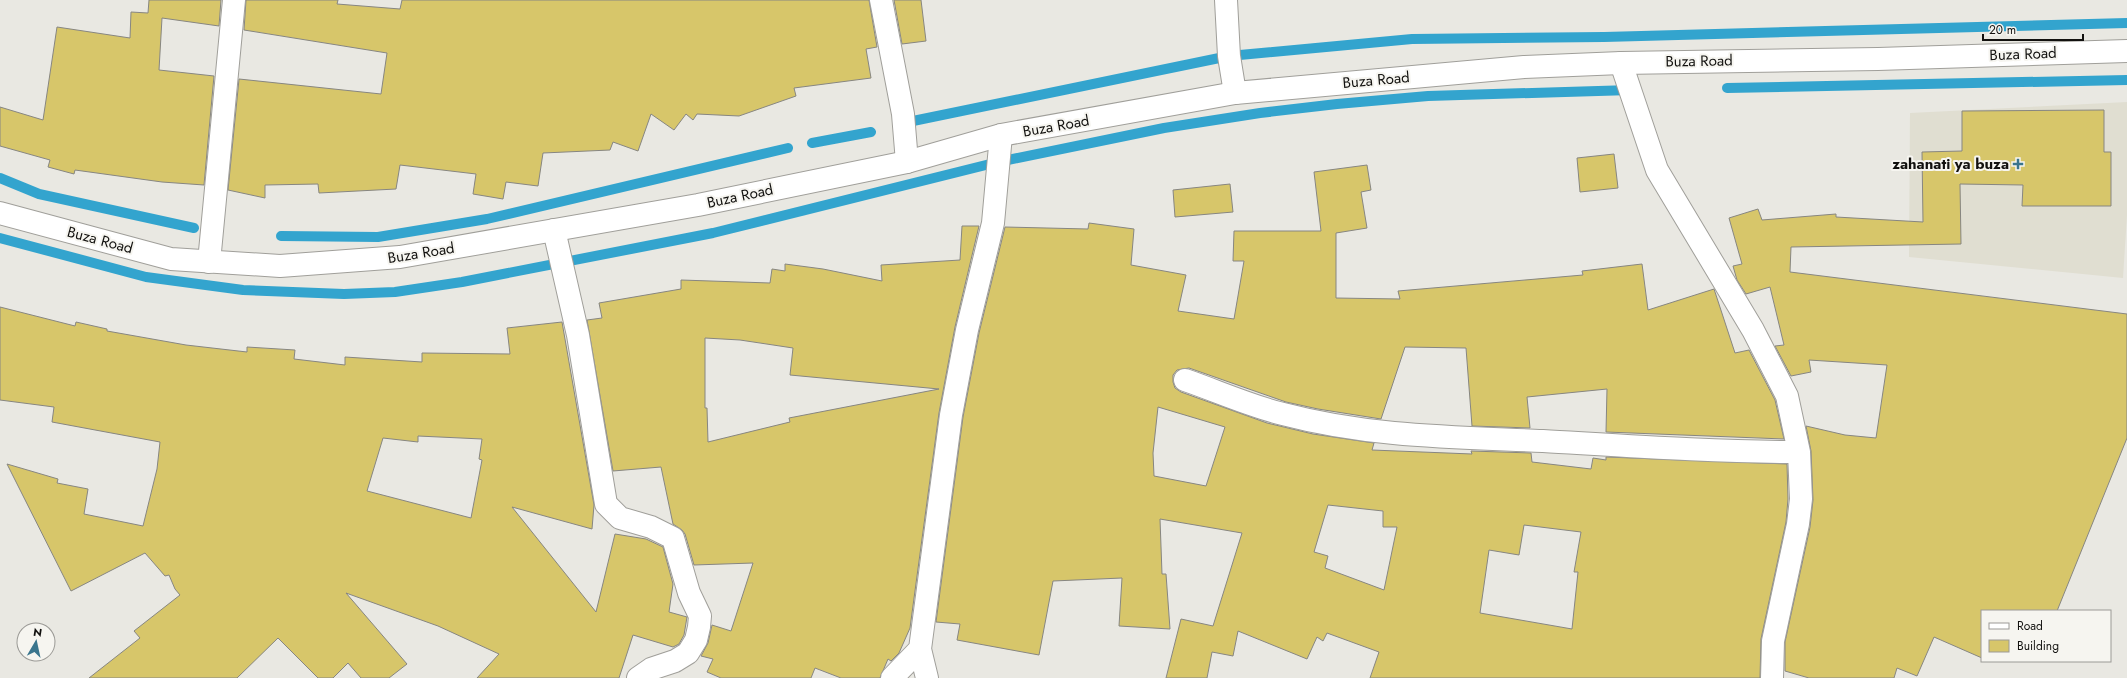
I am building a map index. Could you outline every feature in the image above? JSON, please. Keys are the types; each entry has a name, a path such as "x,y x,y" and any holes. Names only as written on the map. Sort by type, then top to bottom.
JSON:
{"street":[{"path":"210,262 234,0"},
{"path":"881,0 903,114 907,162"},
{"path":"1226,0 1229,56 1235,93"},
{"name":"Buza Road","path":"0,213 171,259 280,266 400,257 698,205 907,162 1001,135 1235,93 1524,67 1621,63 1878,59 2127,51"},
{"path":"1621,63 1657,170 1717,269 1771,363 1787,396 1799,452 1801,499 1798,524 1773,641 1772,678"},
{"path":"927,678 920,649 951,414 967,330 993,224 1001,135"},
{"path":"554,230 578,335 606,504 620,518 651,527 673,538 689,593 700,616 696,640 688,653 674,661 651,669 638,678"},
{"path":"1185,380 1282,414 1345,427 1393,434 1734,452 1799,452"},
{"path":"892,678 920,649"}],"shaded area":[{"name":"zahanati ya buza","path":"2127,102 2127,215 2123,278 1909,257 1910,113"}],"building":[{"path":"149,0 221,0 219,26 162,18 159,70 214,76 204,185 162,182 75,170 74,174 48,167 50,160 0,146 0,107 43,120 57,27 130,38 131,12 148,13"},
{"path":"246,0 338,0 337,4 400,9 402,0 869,0 877,47 866,49 871,78 794,88 796,96 739,116 697,114 693,120 686,114 674,130 651,114 638,151 613,142 610,150 543,153 538,186 506,182 503,199 473,194 476,174 400,165 396,189 319,193 318,184 265,185 265,198 228,190 239,79 381,94 387,53 244,30"},
{"path":"894,0 921,0 926,41 902,44"},
{"path":"2104,110 2104,152 2111,152 2111,206 2022,206 2023,185 1960,184 1961,244 1791,247 1790,272 2127,314 2127,438 2057,610 1981,610 1981,658 1934,637 1917,676 1897,668 1894,678 1809,678 1785,671 1785,642 1810,527 1813,500 1811,451 1806,426 1845,435 1876,438 1887,365 1809,360 1811,372 1791,376 1775,346 1784,345 1770,287 1746,294 1737,280 1733,266 1742,264 1729,218 1758,209 1762,220 1836,214 1836,217 1923,222 1922,152 1962,151 1962,111"},
{"path":"1614,154 1618,188 1580,192 1577,158"},
{"path":"1367,165 1371,190 1361,192 1367,228 1336,233 1336,298 1400,299 1398,291 1583,275 1582,271 1642,264 1648,310 1714,289 1735,353 1749,350 1775,400 1784,439 1606,432 1607,389 1527,397 1530,428 1472,426 1466,348 1405,347 1381,419 1318,409 1286,402 1189,368 1177,370 1173,375 1175,388 1181,392 1267,423 1313,434 1374,443 1372,450 1472,454 1471,451 1531,453 1532,462 1591,469 1593,458 1606,460 1606,457 1787,464 1788,499 1786,522 1761,639 1760,678 1370,678 1379,652 1327,633 1323,641 1317,637 1307,659 1238,631 1233,656 1212,652 1207,678 1166,678 1181,619 1213,626 1242,533 1160,519 1162,574 1166,574 1170,629 1119,626 1122,578 1053,581 1039,655 957,640 960,624 936,622 963,417 979,333 1005,227 1088,229 1089,223 1134,229 1131,265 1186,275 1178,311 1234,319 1244,261 1233,261 1234,231 1321,231 1314,172","holes":["1158,407 1225,427 1206,486 1154,476 1153,453","1328,505 1383,511 1383,527 1397,527 1384,590 1325,568 1328,556 1314,552","1524,525 1581,532 1574,572 1578,572 1572,629 1480,613 1489,550 1519,555"]},
{"path":"1230,184 1233,212 1175,217 1173,190"},
{"path":"962,226 979,226 955,327 939,413 910,628 899,653 891,661 888,659 880,678 841,678 815,668 811,678 721,678 707,672 713,659 701,656 708,643 712,625 731,631 753,563 694,565 685,534 673,524 661,467 613,471 587,320 602,318 599,303 681,289 681,280 770,283 772,269 785,271 785,264 823,269 882,281 881,265 960,260","holes":["705,338 740,340 793,348 790,375 939,389 789,418 790,422 708,442 707,408 705,408"]},
{"path":"0,307 75,326 76,322 107,329 107,331 186,345 247,352 247,347 295,350 294,359 345,365 345,357 422,362 422,353 510,354 507,328 562,322 594,505 592,529 512,507 596,612 615,534 646,539 663,547 673,584 669,612 687,617 684,635 679,644 673,647 633,635 619,678 477,678 499,654 438,626 346,593 407,664 389,678 361,678 348,663 333,678 318,678 278,638 237,678 89,678 140,638 134,631 180,595 175,589 169,575 165,576 145,553 71,591 7,464 58,479 57,483 88,489 84,514 143,526 157,469 160,442 52,422 54,407 0,400","holes":["418,436 482,439 479,459 482,460 471,518 367,491 383,438 418,442"]}],"waterway":[{"path":"913,121 1229,56 1412,39 1604,37 2127,23"},
{"path":"1727,88 2127,80"},
{"path":"0,238 146,277 243,290 344,294 395,292 462,282 713,233 998,162 1164,128 1260,113 1337,104 1428,96 1631,90"},
{"path":"812,143 871,132"},
{"path":"281,236 378,237 487,219 788,148"},
{"path":"0,178 39,194 194,228"}],"place":[{"name":"zahanati ya buza","path":"2018,164"}]}
